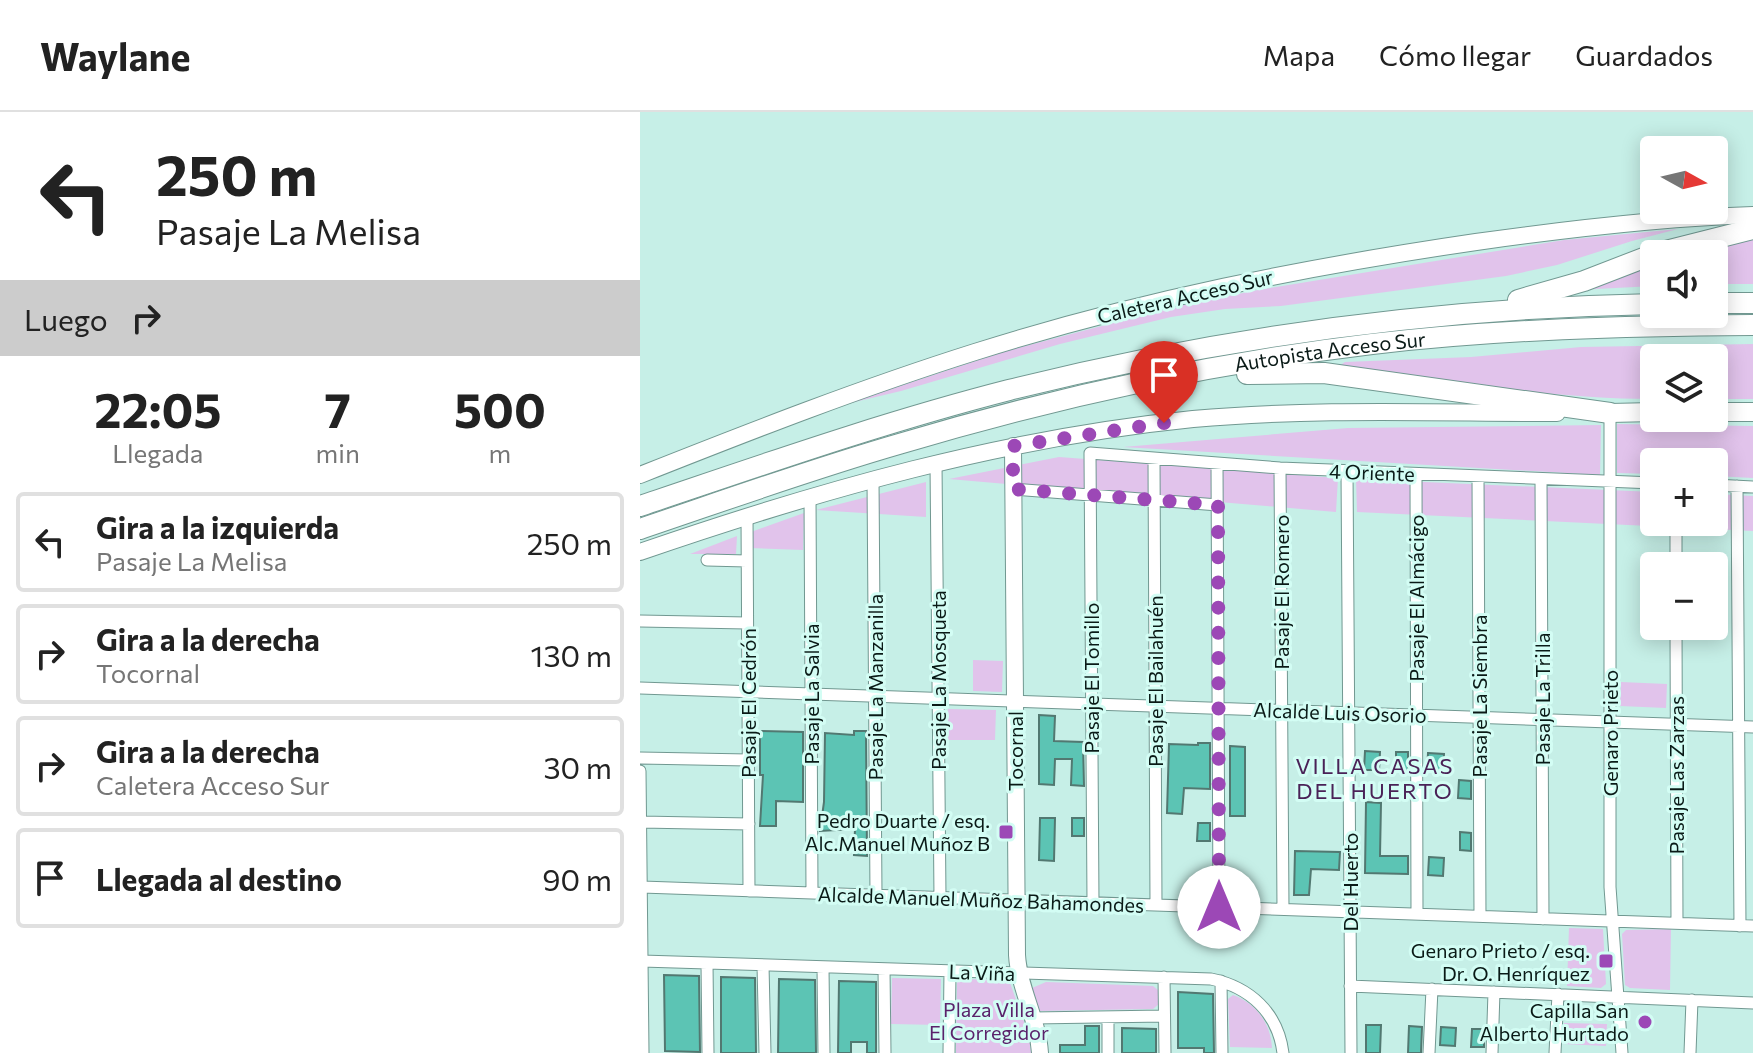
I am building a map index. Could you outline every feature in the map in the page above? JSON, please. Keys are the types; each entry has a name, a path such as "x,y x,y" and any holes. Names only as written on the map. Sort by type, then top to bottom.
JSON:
{"highway":[{"path":"1709,240 1753,229"},
{"path":"1443,315 1533,297 1640,259"},
{"path":"1728,303 1753,303"},
{"name":"Autopista Acceso Sur","path":"640,506 905,419 1062,377 1238,342 1443,315 1640,305"},
{"name":"Autopista Acceso Sur","path":"640,529 899,444 1023,410 1148,382 1294,355 1426,338 1616,327 1753,325"},
{"path":"1148,382 1267,373 1324,373 1610,413"}],"main road":[{"name":"Caletera Acceso Sur","path":"640,475 779,419 909,373 1075,322 1201,291 1335,264 1540,233 1626,223 1753,215"},
{"path":"640,552 747,515 873,479 1013,446 1136,426 1245,415 1640,412"},
{"path":"1728,412 1753,412"},
{"name":"Tocornal","path":"1013,446 1019,973 1040,1053"}],"street":[{"name":"Genaro Prieto","path":"1610,413 1612,921 1622,1053"},
{"name":"4 Oriente","path":"1090,453 1280,468 1640,482"},
{"name":"Pasaje El Tomillo","path":"1090,453 1093,902"},
{"name":"Pasaje El Bailahuén","path":"1154,458 1156,905"},
{"name":"Pasaje La Mosqueta","path":"936,463 940,897"},
{"path":"1217,463 1219,907"},
{"name":"Pasaje El Romero","path":"1280,468 1283,909"},
{"name":"Del Huerto","path":"1347,471 1351,1053"},
{"name":"Pasaje El Almácigo","path":"1416,474 1417,914"},
{"name":"Pasaje La Siembra","path":"1478,476 1480,916"},
{"name":"Pasaje La Manzanilla","path":"873,479 876,895"},
{"name":"Pasaje La Trilla","path":"1541,479 1543,919"},
{"path":"1728,486 1753,487"},
{"path":"1737,486 1739,726 1747,926"},
{"path":"1013,489 1218,505"},
{"name":"Pasaje La Salvia","path":"810,496 812,893"},
{"name":"Pasaje El Cedrón","path":"747,515 749,891"},
{"path":"707,560 747,561"},
{"path":"640,621 747,623"},
{"name":"Pasaje Las Zarzas","path":"1676,640 1677,923"},
{"name":"Alcalde Luis Osorio","path":"640,688 1753,727"},
{"path":"640,758 748,760"},
{"path":"640,771 643,1053"},
{"path":"641,822 749,824"},
{"name":"Alcalde Manuel Muñoz Bahamondes","path":"642,887 1747,926"},
{"name":"La Viña","path":"642,961 1221,981 1247,993 1262,1005 1276,1027 1283,1053"},
{"path":"707,963 708,1053"},
{"path":"763,965 765,1053"},
{"path":"823,967 824,1053"},
{"path":"884,969 885,1053"},
{"path":"949,1053 950,971"},
{"path":"1164,977 1165,1053"},
{"path":"1221,981 1222,1053"},
{"path":"1350,986 1753,1003"},
{"path":"1429,1053 1432,989"},
{"path":"1492,1053 1494,992"},
{"path":"1555,1053 1558,994"},
{"path":"1690,1053 1692,1000"},
{"path":"1033,1018 1164,1016"},
{"path":"1108,1017 1108,1053"}],"green space":[{"path":"1678,229 1557,265 1506,276 1281,306 1225,309 1171,317 1060,344 901,391 842,405 1003,352 1174,307 1258,290 1564,240"},
{"path":"1753,235 1753,284 1728,284 1728,241"},
{"path":"1640,267 1640,287 1577,290"},
{"path":"1728,344 1753,344 1753,399 1728,399"},
{"path":"1640,346 1640,399 1536,392 1339,366 1345,362 1471,357 1581,347"},
{"path":"1617,424 1640,424 1640,432 1728,432 1728,426 1753,426 1753,478 1728,477 1728,448 1640,448 1640,474 1617,473"},
{"path":"1601,425 1600,475 1123,447 1348,428"},
{"path":"1059,457 1338,478 1336,512 949,479"},
{"path":"1356,479 1640,491 1640,526 1357,512"},
{"path":"926,482 926,517 816,510"},
{"path":"1728,495 1753,496 1753,531 1728,530"},
{"path":"804,513 803,550 750,548 751,532"},
{"path":"737,536 736,554 690,554"},
{"path":"973,660 1003,661 1002,692 973,691"},
{"path":"1621,682 1667,684 1666,708 1620,706"},
{"path":"948,709 996,710 995,740 947,740"},
{"path":"1569,928 1603,929 1606,984 1601,988 1567,986"},
{"path":"1671,929 1670,990 1630,988 1625,985 1622,934 1626,930"},
{"path":"892,978 941,979 940,1025 891,1024"},
{"name":"Plaza Villa El Corregidor","path":"961,979 1009,980 1029,1036 1031,1053 956,1053 957,983"},
{"path":"1046,982 1153,986 1158,990 1159,1004 1153,1009 1039,1011 1032,988"},
{"path":"1233,995 1249,1003 1261,1016 1269,1031 1272,1048 1230,1047 1228,999"},
{"path":"1564,1023 1607,1024 1606,1046 1563,1044"}],"building":[{"path":"1039,715 1055,716 1054,741 1083,742 1084,786 1071,785 1072,759 1055,759 1054,785 1039,784"},
{"path":"760,731 803,732 803,802 776,801 776,826 760,826 763,775 760,775"},
{"path":"854,731 866,731 867,856 854,855 855,829 820,831 824,802 825,733 854,735"},
{"path":"1210,743 1210,789 1184,788 1182,814 1167,813 1169,744"},
{"path":"1230,746 1245,747 1245,816 1230,816"},
{"path":"1365,751 1380,752 1379,770 1364,770"},
{"path":"1396,752 1408,752 1408,770 1396,770"},
{"path":"1428,753 1444,754 1443,772 1427,771"},
{"path":"1459,780 1471,781 1471,799 1458,798"},
{"path":"1366,802 1381,803 1380,856 1408,856 1408,874 1365,873"},
{"path":"1040,818 1055,818 1054,861 1039,860"},
{"path":"1072,818 1084,818 1084,836 1072,836"},
{"path":"1198,823 1210,823 1210,841 1197,841"},
{"path":"1460,832 1471,833 1471,851 1460,850"},
{"path":"1295,851 1340,852 1339,870 1311,869 1309,895 1294,895"},
{"path":"1429,857 1444,858 1443,876 1428,875"},
{"path":"664,975 699,976 700,1052 665,1051"},
{"path":"721,977 755,978 756,1053 721,1053"},
{"path":"779,979 815,980 816,1053 778,1053"},
{"path":"839,981 876,982 876,1053 867,1053 867,1042 851,1042 851,1053 838,1053"},
{"path":"1178,992 1213,994 1214,1053 1204,1053 1204,1048 1178,1048"},
{"path":"1366,1025 1381,1025 1380,1053 1366,1053"},
{"path":"1085,1026 1099,1026 1099,1053 1060,1053 1060,1045 1085,1045"},
{"path":"1409,1026 1422,1027 1421,1053 1408,1053"},
{"path":"1441,1027 1456,1028 1455,1046 1440,1045"},
{"path":"1122,1028 1156,1029 1156,1053 1122,1053"},
{"path":"1472,1029 1484,1029 1484,1047 1471,1047"}],"place":[{"name":"Pedro Duarte / esq. Alc.Manuel Muñoz B","path":"1006,832"},
{"name":"Genaro Prieto / esq. Dr. O. Henríquez","path":"1606,961"},
{"name":"Capilla San Alberto Hurtado","path":"1645,1022"}],"district":[{"name":"VILLA CASAS DEL HUERTO","path":"1375,778"}],"route":[{"path":"1164,423 1013,446 1013,489 1218,505 1219,907"}]}
